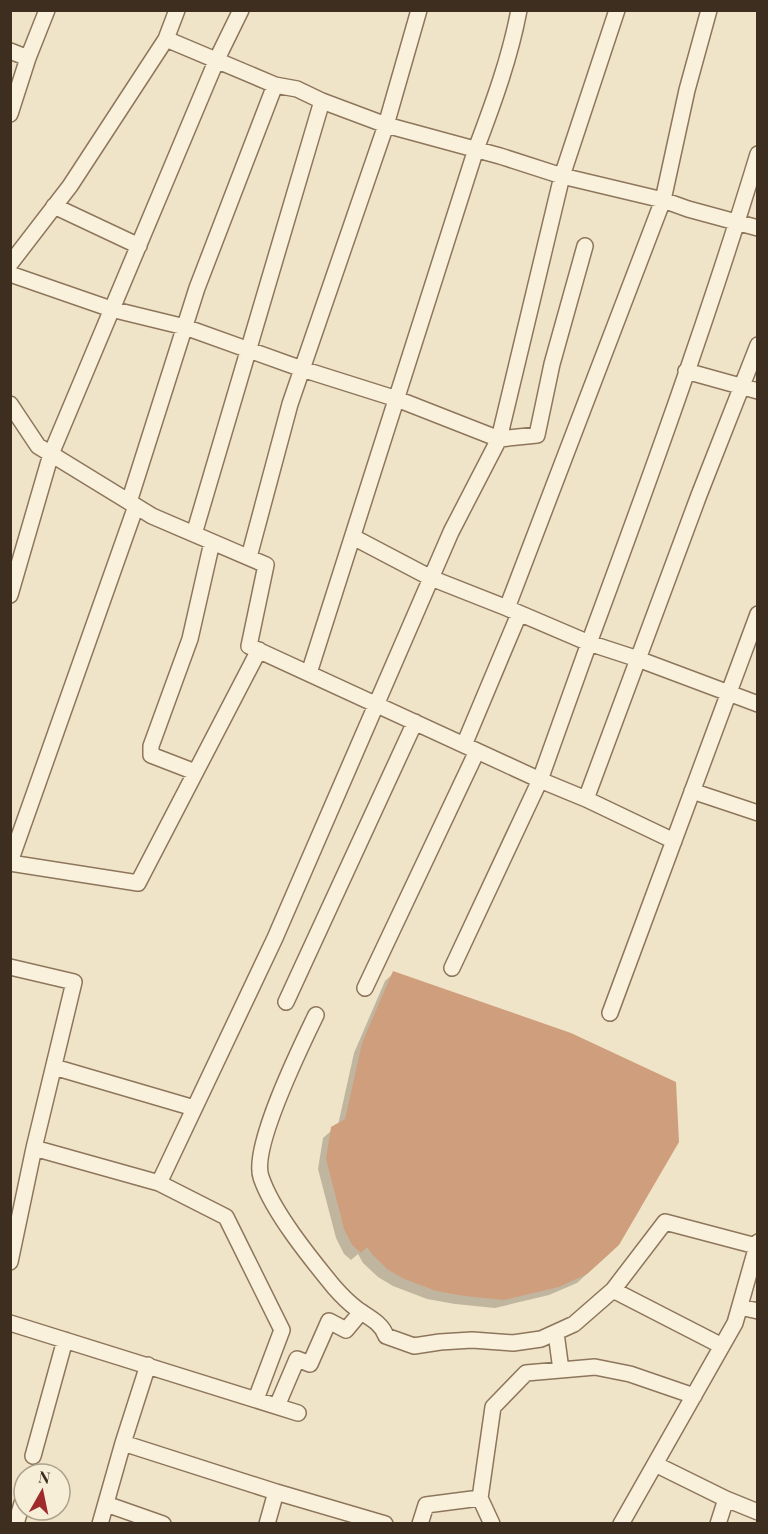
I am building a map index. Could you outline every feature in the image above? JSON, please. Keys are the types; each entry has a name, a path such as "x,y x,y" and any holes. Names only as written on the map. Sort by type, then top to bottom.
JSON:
{"street":[{"path":"10,114 28,58 47,10"},
{"path":"10,264 70,186 166,39 177,10"},
{"path":"10,595 51,454 218,59 241,10"},
{"path":"249,557 290,404 386,125 419,10"},
{"path":"309,673 476,150 514,39 519,10"},
{"path":"159,1183 275,938 451,532 499,439 562,176 617,10"},
{"path":"365,988 470,748 513,611 663,200 687,90 709,10"},
{"path":"166,39 275,85 297,89 386,125 562,176 663,200 758,228"},
{"path":"10,51 28,58"},
{"path":"259,650 138,884 10,862 132,504 197,288 275,85"},
{"path":"194,534 322,100"},
{"path":"452,968 540,780 636,516 737,222 758,154"},
{"path":"54,206 139,246"},
{"path":"10,274 112,309 185,327 302,369 397,399 499,439 537,435 552,364 585,246"},
{"path":"586,799 758,345"},
{"path":"686,371 758,391"},
{"path":"10,404 38,446 152,516 266,565 249,646 674,841"},
{"path":"353,537 431,578 589,643 758,704"},
{"path":"195,772 151,755 151,746 190,639 212,542"},
{"path":"610,1013 758,614"},
{"path":"286,1002 415,722"},
{"path":"692,791 758,813"},
{"path":"10,966 74,982 11,1255"},
{"path":"315,1015 293,1063 261,1149 260,1176 278,1212 335,1288 384,1329 386,1336 414,1346 472,1340 513,1343 541,1339 574,1324 614,1290 665,1222 757,1244 735,1323 621,1524"},
{"path":"54,1067 194,1108"},
{"path":"34,1148 159,1183 226,1217 282,1330 256,1399"},
{"path":"614,1290 722,1346"},
{"path":"740,1307 758,1311"},
{"path":"277,1406 297,1359 310,1364 329,1321 346,1330 361,1312"},
{"path":"10,1323 298,1413"},
{"path":"556,1332 561,1370"},
{"path":"33,1456 65,1340"},
{"path":"100,1524 148,1365"},
{"path":"492,1524 480,1498 493,1407 526,1373 595,1367 630,1374 694,1396"},
{"path":"123,1443 385,1524"},
{"path":"655,1464 758,1512"},
{"path":"267,1524 276,1492"},
{"path":"420,1524 426,1505 480,1498"},
{"path":"718,1524 726,1499"},
{"path":"106,1503 163,1524"}],"building":[{"path":"393,971 571,1033 676,1082 679,1142 619,1245 587,1274 559,1287 504,1300 464,1296 436,1291 402,1278 387,1269 367,1247 361,1253 352,1245 344,1229 326,1159 331,1127 345,1119 362,1043"}]}
